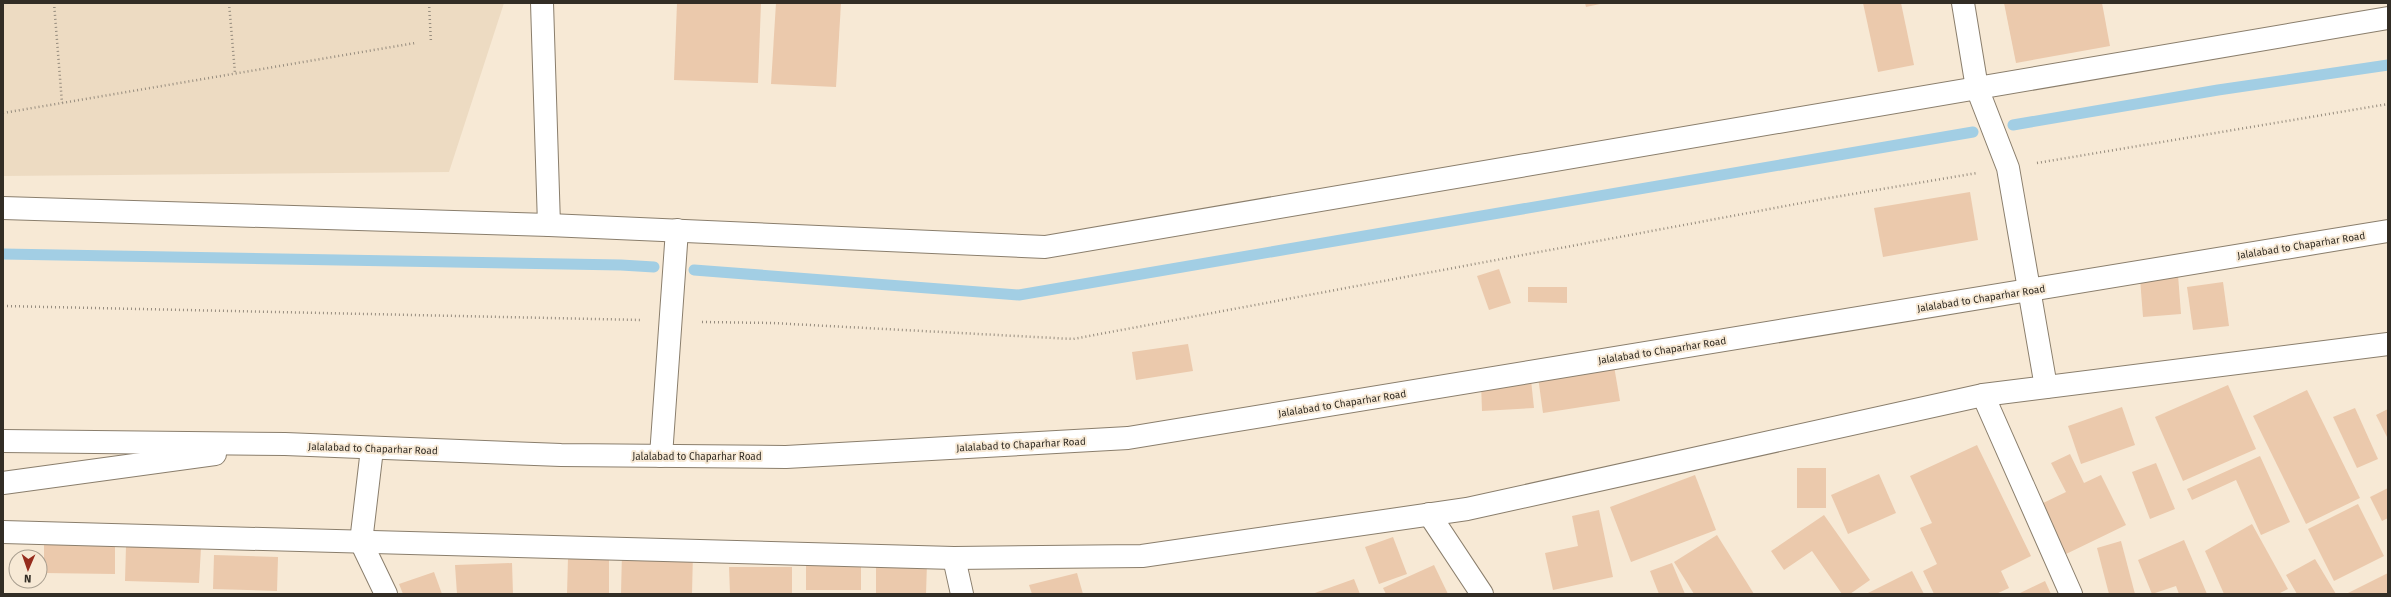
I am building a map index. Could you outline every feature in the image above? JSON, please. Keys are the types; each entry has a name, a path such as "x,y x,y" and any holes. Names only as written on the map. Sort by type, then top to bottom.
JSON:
{"street":[{"path":"542,3 549,225"},
{"path":"1963,3 1977,88 2008,168 2046,387"},
{"path":"3,208 549,225 1044,247 2388,18"},
{"path":"661,456 677,230"},
{"name":"Jalalabad to Chaparhar Road","path":"3,441 285,444 372,449 661,456 786,457 1128,438 2388,231"},
{"path":"3,532 954,558 1142,556 1467,509 1983,395 2388,344"},
{"path":"1983,395 2071,594"},
{"name":"Jalalabad to Chaparhar Road","path":"3,483 285,444"},
{"path":"372,449 361,542 386,594"},
{"path":"1429,514 1482,594"},
{"path":"954,558 962,594"}],"path":[{"path":"54,3 62,103"},
{"path":"229,3 235,74"},
{"path":"429,3 431,43"},
{"path":"3,113 415,43"},
{"path":"3,306 772,323 1074,339 1815,201 2388,104"}],"shaded area":[{"path":"3,3 504,3 449,172 3,176"}],"building":[{"path":"677,3 761,3 758,83 674,80"},
{"path":"776,3 841,3 836,87 771,84"},
{"path":"1585,3 1600,3 1600,4 1586,7"},
{"path":"1863,3 1901,3 1914,65 1878,72"},
{"path":"2004,3 2102,3 2110,46 2016,63"},
{"path":"1970,192 1978,240 1883,257 1874,208"},
{"path":"1499,269 1511,303 1489,310 1477,276"},
{"path":"2178,275 2181,314 2143,317 2140,278"},
{"path":"2223,282 2229,326 2193,330 2187,287"},
{"path":"1528,287 1567,287 1567,303 1528,302"},
{"path":"1188,344 1193,371 1136,380 1132,352"},
{"path":"1614,366 1620,401 1543,413 1538,377"},
{"path":"1531,380 1534,408 1482,411 1481,383"},
{"path":"2228,385 2256,449 2183,481 2155,417"},
{"path":"2307,390 2360,498 2306,524 2253,416"},
{"path":"2122,407 2135,445 2081,464 2068,426"},
{"path":"2355,408 2378,459 2357,468 2333,417"},
{"path":"2388,409 2388,439 2376,415"},
{"path":"1977,445 2031,556 2001,571 2009,588 1996,594 1934,594 1923,571 1937,564 1920,528 1932,523 1910,476"},
{"path":"2070,454 2084,483 2101,475 2126,525 2064,555 2039,505 2066,492 2051,463"},
{"path":"2260,456 2290,522 2261,535 2236,480 2192,500 2187,489"},
{"path":"2156,463 2175,509 2150,519 2132,472"},
{"path":"1797,468 1826,468 1826,508 1797,508"},
{"path":"1879,474 1896,513 1848,534 1831,495"},
{"path":"1695,475 1716,530 1631,562 1610,507"},
{"path":"2388,488 2388,518 2382,521 2370,497"},
{"path":"2358,504 2384,556 2334,581 2308,529"},
{"path":"1599,510 1613,577 1553,590 1545,553 1578,546 1572,516"},
{"path":"1824,515 1870,580 1850,594 1842,594 1812,551 1784,570 1771,551"},
{"path":"2252,524 2288,589 2278,594 2224,594 2205,551"},
{"path":"1717,535 1754,594 1694,594 1674,562"},
{"path":"1393,537 1407,574 1379,584 1365,547"},
{"path":"2184,540 2207,594 2179,594 2176,586 2152,594 2138,560"},
{"path":"2121,541 2135,594 2109,594 2097,548"},
{"path":"44,545 115,545 115,574 48,573 48,549 44,549"},
{"path":"126,546 201,548 199,583 125,581"},
{"path":"622,552 693,552 692,594 621,594"},
{"path":"214,555 278,557 277,591 213,589"},
{"path":"568,558 609,558 609,594 567,594"},
{"path":"806,559 861,559 861,590 806,590"},
{"path":"2315,559 2336,594 2297,594 2286,575"},
{"path":"876,562 927,563 926,594 876,593"},
{"path":"512,563 513,594 457,594 455,565"},
{"path":"1672,563 1685,594 1659,594 1650,571"},
{"path":"1434,565 1448,594 1386,594 1383,588"},
{"path":"729,567 792,567 792,594 730,594"},
{"path":"1912,571 1924,594 1866,594"},
{"path":"434,572 442,594 403,594 399,584"},
{"path":"1077,573 1083,594 1032,594 1029,585"},
{"path":"2388,573 2388,594 2346,594"},
{"path":"1354,579 1360,594 1312,594"},
{"path":"2045,581 2051,594 2018,594"}],"waterway":[{"path":"2013,125 2218,90 2388,65"},
{"path":"694,270 1019,295 1973,132"},
{"path":"3,254 621,265 654,267"}]}
